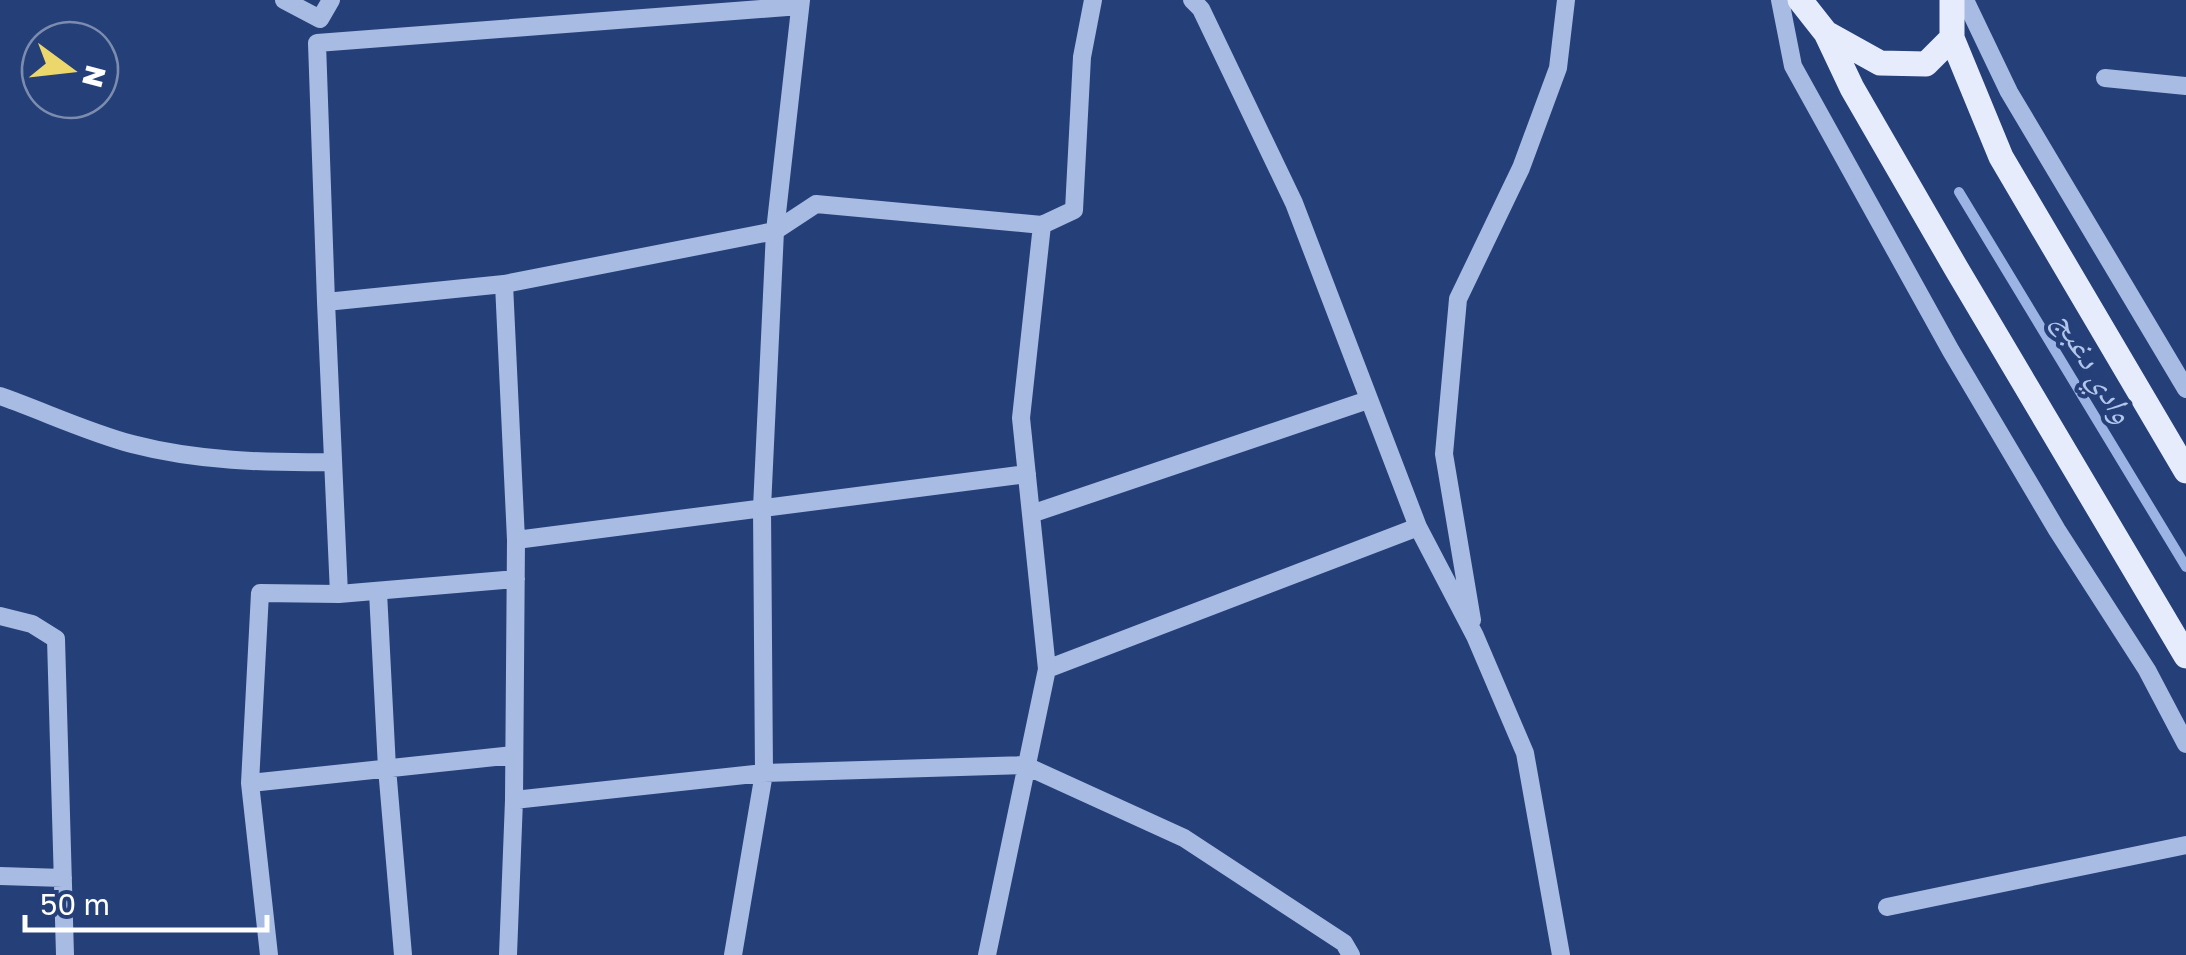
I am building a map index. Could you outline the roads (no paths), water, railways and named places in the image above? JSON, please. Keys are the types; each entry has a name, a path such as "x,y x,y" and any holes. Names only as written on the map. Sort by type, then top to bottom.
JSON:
{"main road":[{"path":"1800,0 1826,34 1852,88 1956,268 2186,656"},
{"path":"1952,0 1952,38 2001,157 2186,471"},
{"path":"1826,34 1880,64 1926,64 1952,38"}],"street":[{"path":"284,0 320,19"},
{"path":"331,0 320,19 318,43 340,594"},
{"path":"326,302 504,284 775,231 816,204 1042,225 1074,210 1082,57 1093,0"},
{"path":"1192,0 1200,9 1294,203 1418,526 1475,636 1525,753 1561,955"},
{"path":"1475,636 1444,454 1458,299 1521,168 1558,68 1566,0"},
{"path":"1780,0 1793,66 1950,351 2056,530 2147,670 2186,744"},
{"path":"1965,0 2009,92 2186,390"},
{"path":"318,43 800,3 775,231 762,508 764,774 734,954 725,955"},
{"path":"2105,78 2186,86"},
{"path":"988,955 1024,765 1047,669 1021,418 1042,225"},
{"path":"504,284 516,540 514,800 508,955"},
{"path":"0,396 132,444 272,463 333,462"},
{"path":"1031,514 1368,400"},
{"path":"516,540 1027,474"},
{"path":"1047,669 1418,526"},
{"path":"269,955 250,783 260,593 378,592 516,579"},
{"path":"378,592 387,768 403,955"},
{"path":"0,616 32,624 56,640 65,955"},
{"path":"250,783 514,755"},
{"path":"514,800 764,774 1024,765 1184,838 1344,943 1351,955"},
{"path":"1887,907 2186,844"},
{"path":"0,876 63,878"}],"waterway":[{"name":"وادي دغبج","path":"1959,192 2186,567"}]}
